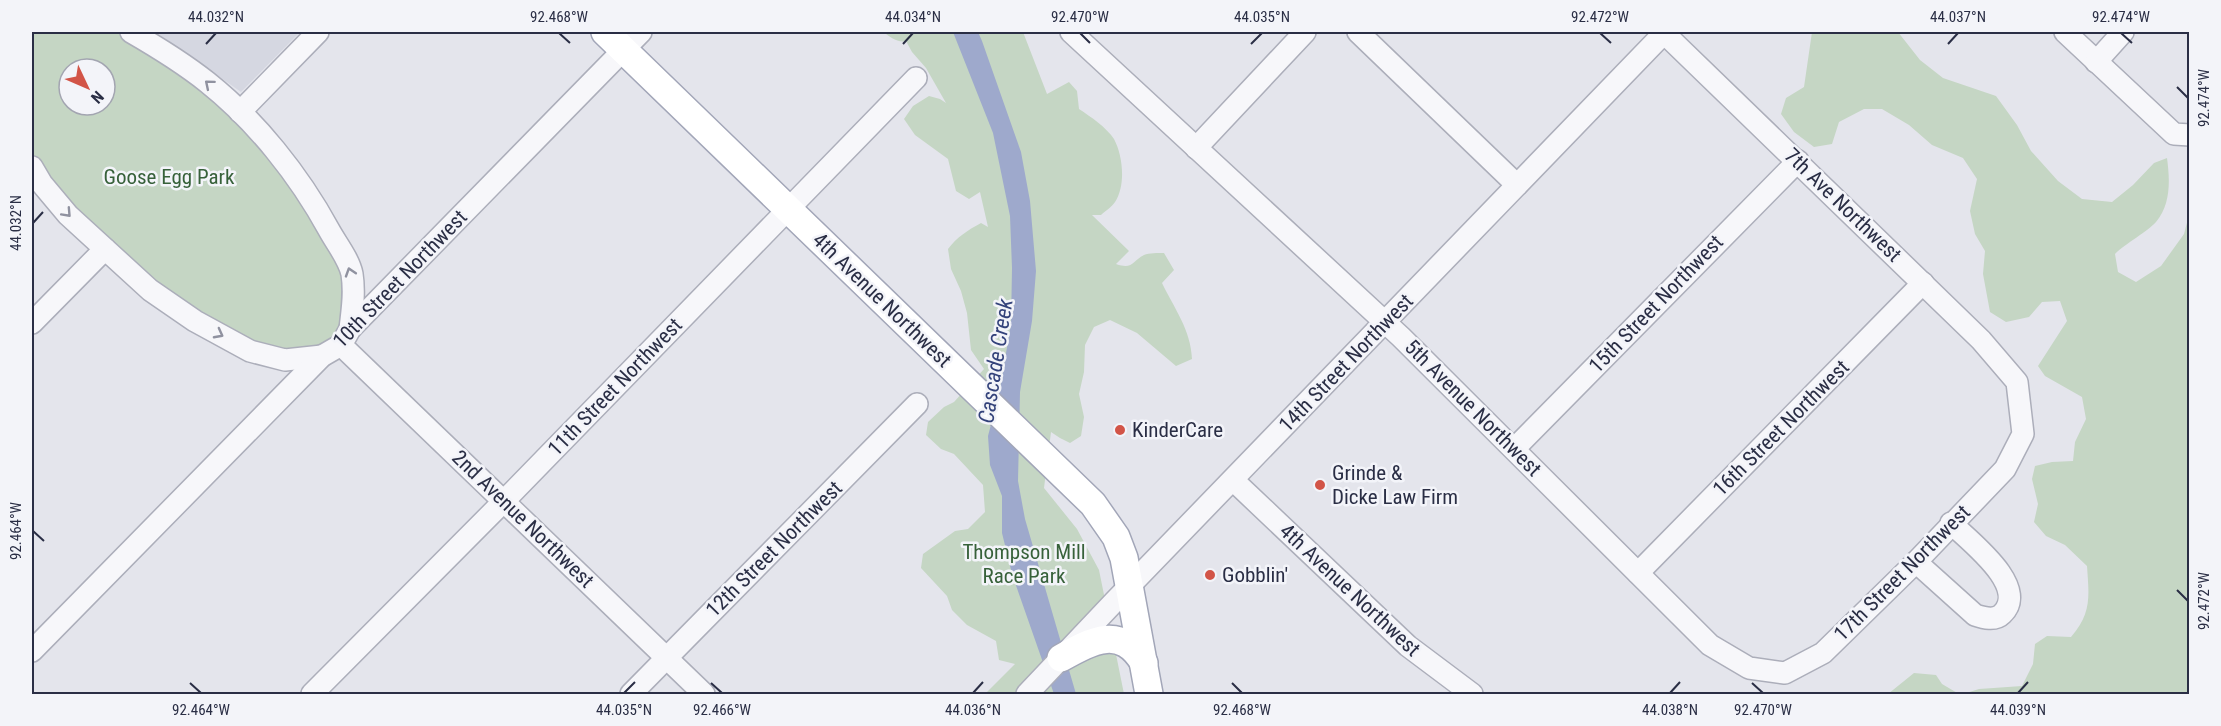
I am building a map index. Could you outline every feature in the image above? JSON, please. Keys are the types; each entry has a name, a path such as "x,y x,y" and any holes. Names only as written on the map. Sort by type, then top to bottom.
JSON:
{"main road":[{"name":"4th Avenue Northwest","path":"623,38 788,208 1094,504 1116,537 1125,563 1149,694"},
{"path":"1061,658 1090,644 1106,639 1118,639 1130,646 1144,663"}],"street":[{"path":"130,32 163,51 207,82 240,112 271,146 304,188 352,272 354,294 346,337"},
{"path":"240,112 318,32"},
{"name":"5th Avenue Northwest","path":"1071,32 1385,323 1515,448 1710,645"},
{"path":"1196,148 1305,32"},
{"path":"1358,32 1517,185"},
{"name":"14th Street Northwest","path":"1027,694 1664,32"},
{"name":"7th Ave Northwest","path":"1664,32 1981,340 2017,382"},
{"path":"2065,32 2174,134 2190,135"},
{"path":"2096,62 2123,32"},
{"name":"10th Street Northwest","path":"32,651 322,356 346,337 623,38"},
{"name":"11th Street Northwest","path":"312,694 504,501 916,78"},
{"name":"15th Street Northwest","path":"1515,448 1798,161"},
{"path":"32,167 42,184 68,215 150,290 195,321 250,351 285,360 322,356"},
{"path":"32,323 105,249"},
{"name":"16th Street Northwest","path":"1638,573 1923,283"},
{"name":"2nd Avenue Northwest","path":"346,337 504,501 704,694"},
{"name":"17th Street Northwest","path":"1710,645 1749,668 1785,673 1823,653 1916,562 2005,469 2023,434 2017,382"},
{"name":"12th Street Northwest","path":"630,694 917,404"},
{"name":"4th Avenue Northwest","path":"1233,480 1408,646 1472,694"},
{"path":"1916,562 1976,615 1984,618 2002,615 2009,593 2002,574 1951,523"}],"shaded area":[{"path":"156,32 300,32 241,92"}],"green space":[{"name":"Goose Egg Park","path":"32,32 131,32 240,112 339,247 350,329 322,356 250,351 67,227 52,213 39,194 32,167"},
{"name":"Thompson Mill Race Park","path":"884,32 1023,32 1047,94 1069,82 1077,91 1079,109 1107,130 1117,146 1122,170 1121,187 1114,204 1101,215 1092,215 1129,251 1116,264 1126,266 1144,255 1164,253 1174,270 1162,283 1189,338 1192,359 1176,366 1137,333 1110,320 1094,327 1085,345 1084,372 1079,394 1084,417 1081,436 1070,443 1051,432 1044,488 1077,529 1099,570 1124,694 985,694 1015,664 999,660 996,641 967,625 952,610 947,596 921,568 923,554 955,531 968,529 985,512 983,485 954,454 941,449 926,435 928,422 944,407 954,402 984,369 971,350 967,313 961,291 951,269 948,249 963,234 981,223 988,227 980,192 969,199 956,191 948,159 915,135 904,119 913,106 929,96 946,103 926,68 906,41 891,38"},
{"path":"1812,32 1898,32 1920,60 1943,78 1996,96 2017,125 2031,151 2058,181 2082,199 2112,202 2133,185 2154,163 2167,158 2168,192 2161,215 2152,226 2115,254 2118,272 2136,282 2161,266 2184,234 2189,215 2189,694 1963,694 1979,689 2022,686 2033,664 2035,644 2047,636 2071,637 2086,612 2088,604 2087,566 2065,545 2046,536 2034,522 2038,504 2032,479 2035,466 2073,461 2075,442 2086,419 2082,397 2045,376 2038,366 2067,321 2060,301 2042,302 2029,317 2006,322 1990,312 1983,274 1985,251 1975,234 1970,211 1977,179 1963,158 1932,145 1909,125 1882,109 1864,109 1839,122 1832,144 1814,147 1794,132 1781,114 1786,98 1804,87"},
{"path":"1914,673 1936,675 1942,684 1959,694 1888,694"}],"water":[{"path":"953,32 978,32 1021,152 1030,201 1036,271 1032,321 1020,392 1018,481 1025,519 1076,694 1054,694 1012,574 1002,533 1002,496 990,465 988,436 999,394 1011,324 1010,216 993,133"}],"place":[{"name":"KinderCare","path":"1120,430"},
{"name":"Grinde & Dicke Law Firm","path":"1320,485"},
{"name":"Gobblin'","path":"1210,575"}],"water label":[{"name":"Cascade Creek","path":"995,361"}]}
